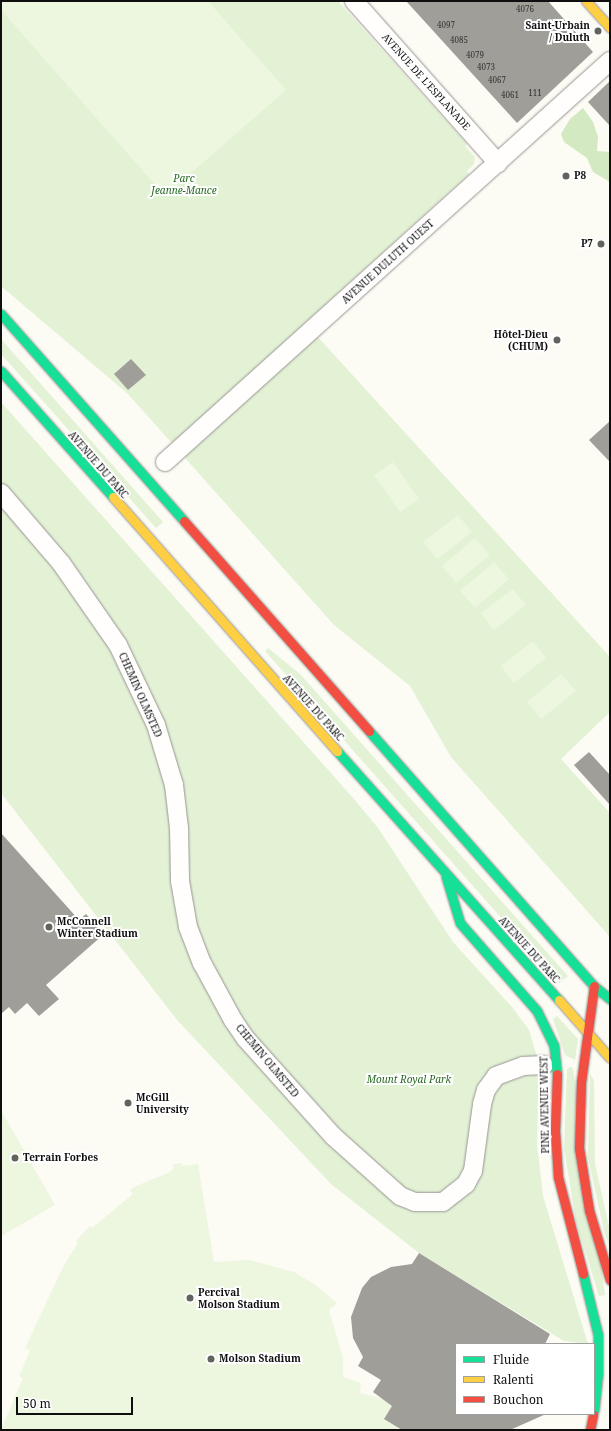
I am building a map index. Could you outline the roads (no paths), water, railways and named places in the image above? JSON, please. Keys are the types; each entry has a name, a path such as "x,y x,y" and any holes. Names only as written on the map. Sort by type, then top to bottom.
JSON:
{"main road":[{"path":"586,1 610,28"},
{"path":"1,314 594,986 610,999"},
{"name":"AVENUE DU PARC","path":"1,371 610,1058"},
{"name":"PINE AVENUE WEST","path":"445,872 460,923 537,1011 552,1039 557,1065 555,1124 558,1177 566,1214 594,1310 599,1345 595,1397"},
{"path":"594,986 580,1089 579,1148 589,1210 610,1280"},
{"path":"599,1345 606,1336"},
{"path":"590,1430 593,1415"}],"street":[{"name":"AVENUE DE L'ESPLANADE","path":"354,1 498,163"},
{"name":"AVENUE DULUTH OUEST","path":"165,462 610,61"},
{"name":"CHEMIN OLMSTED","path":"1,493 62,563 118,645 156,725 174,785 179,828 180,881 188,927 202,964 233,1020 246,1039 333,1136 400,1196 415,1202 443,1202 466,1184 473,1171 482,1104 486,1090 496,1076 523,1066 544,1064"}],"place":[{"name":"Saint-Urbain / Duluth","path":"598,31"},
{"name":"P8","path":"566,176"},
{"name":"P7","path":"601,244"},
{"name":"Hôtel-Dieu (CHUM)","path":"557,340"},
{"name":"McConnell Winter Stadium","path":"49,927"},
{"name":"McGill University","path":"128,1103"},
{"name":"Terrain Forbes","path":"15,1158"},
{"name":"Percival Molson Stadium","path":"190,1298"},
{"name":"Molson Stadium","path":"211,1359"}],"park label":[{"name":"Parc Jeanne-Mance","path":"184,184"},
{"name":"Mount Royal Park","path":"409,1080"}]}
